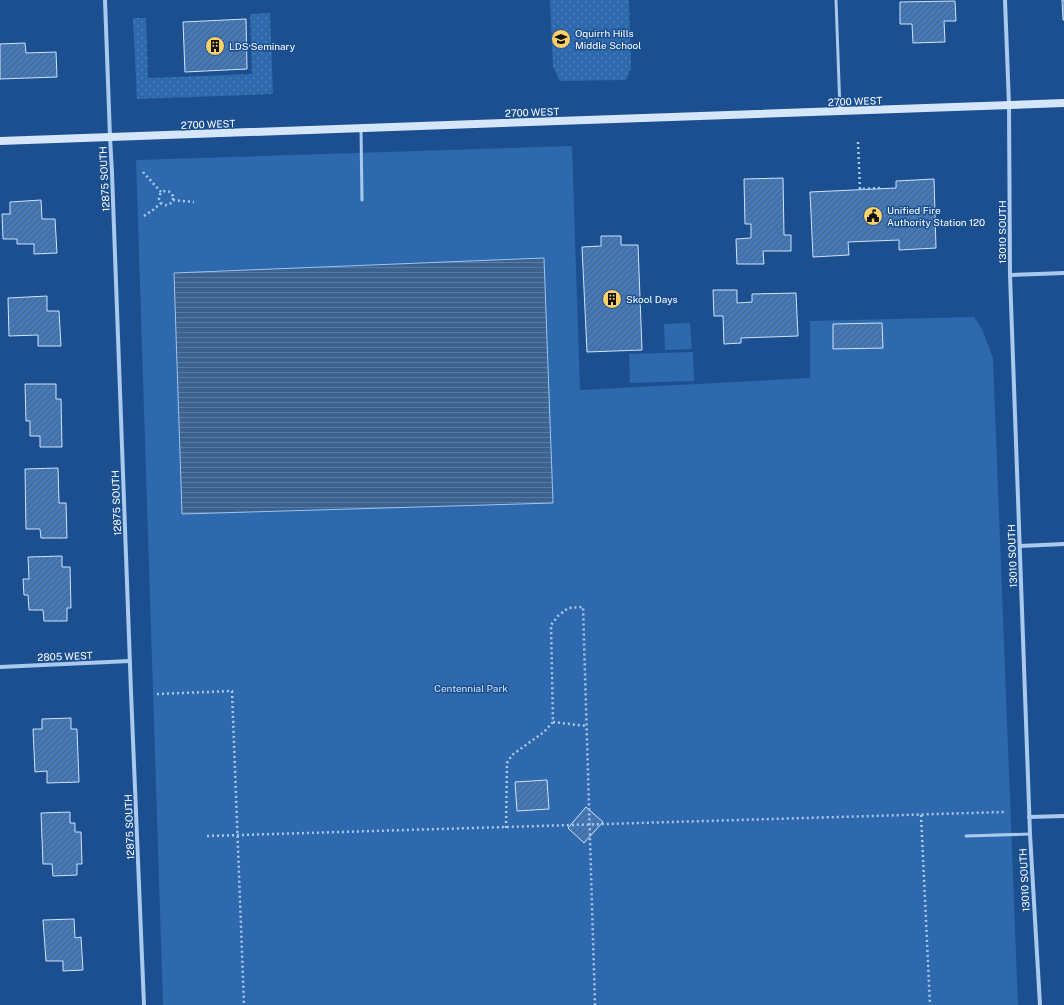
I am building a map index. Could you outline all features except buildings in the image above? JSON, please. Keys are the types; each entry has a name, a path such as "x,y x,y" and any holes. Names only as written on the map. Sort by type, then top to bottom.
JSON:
{"main road":[{"name":"2700 WEST","path":"0,141 1064,103"}],"street":[{"name":"12875 SOUTH","path":"105,0 144,1005"},
{"name":"13010 SOUTH","path":"1006,0 1009,105 1010,275 1029,817 1040,1005"},
{"path":"1010,275 1064,273"},
{"path":"1020,546 1064,544"},
{"name":"2805 WEST","path":"0,667 130,661"},
{"path":"1029,817 1064,816"}],"lane":[{"path":"836,0 840,112"},
{"path":"361,129 362,200"},
{"path":"966,836 1030,834"}],"path":[{"path":"249,46 276,45"},
{"path":"858,142 860,189 880,188"},
{"path":"143,172 161,192"},
{"path":"161,192 170,192 173,200"},
{"path":"161,192 159,196 161,203"},
{"path":"173,200 194,202"},
{"path":"161,203 167,205 173,200"},
{"path":"144,216 161,203"},
{"path":"506,828 507,763 512,755 544,732 553,722 551,625 558,616 568,608 583,607 595,1005"},
{"path":"157,694 232,691 244,1005"},
{"path":"553,722 586,726"},
{"path":"207,836 1004,812"},
{"path":"921,815 930,1005"}],"green space":[{"path":"550,0 629,0 631,68 626,80 560,81 553,67"},
{"path":"270,13 273,94 137,99 133,18 146,18 148,78 252,74 250,14"},
{"name":"Centennial Park","path":"572,146 580,390 810,378 810,321 974,317 983,331 993,359 1018,1005 163,1005 136,160"},
{"path":"690,323 692,349 665,350 664,324"},
{"path":"693,352 694,381 630,383 629,354"}],"shaded area":[{"path":"544,258 553,503 182,514 174,273"}],"place":[{"name":"Oquirrh Hills Middle School","path":"561,39"},
{"name":"LDS Seminary","path":"215,46"},
{"name":"Unified Fire Authority Station 120","path":"873,216"},
{"name":"Skool Days","path":"612,299"}]}
